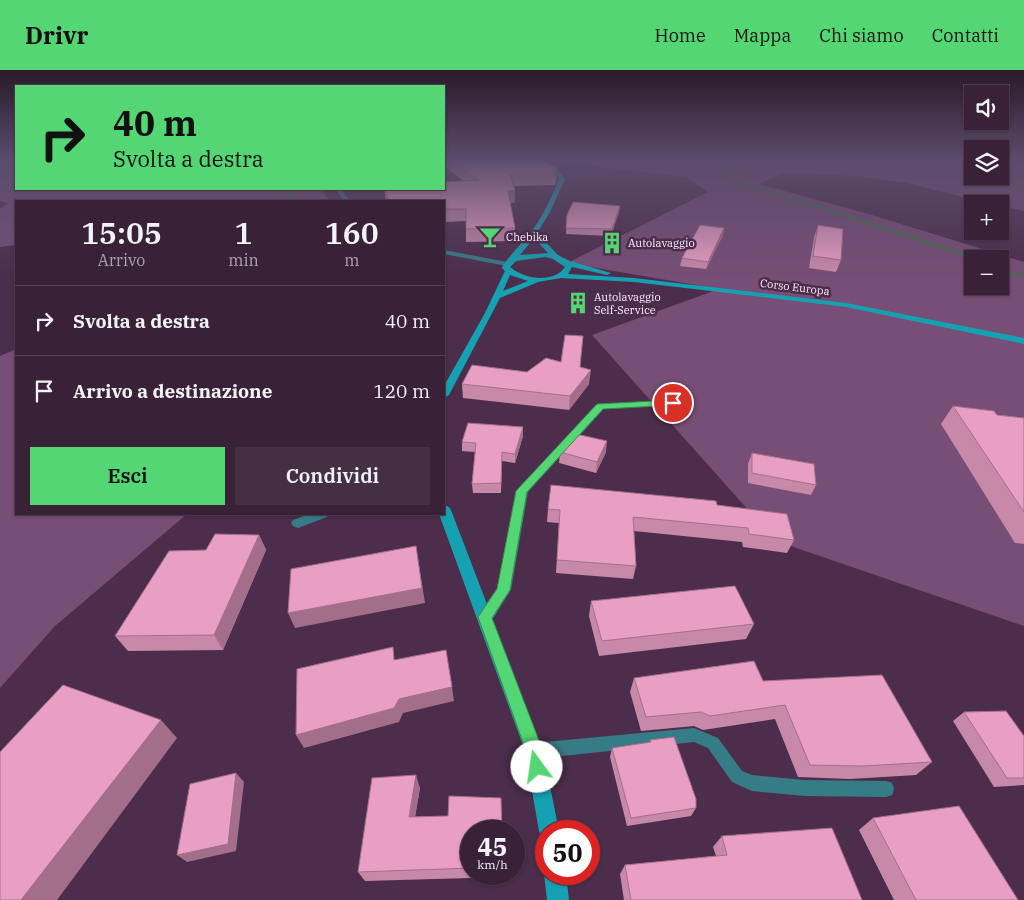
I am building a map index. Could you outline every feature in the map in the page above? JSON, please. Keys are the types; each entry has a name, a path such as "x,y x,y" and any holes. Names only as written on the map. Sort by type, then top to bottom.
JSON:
{"main road":[{"path":"445,393 498,296 510,264 535,235 554,199"},
{"path":"535,235 554,257"},
{"path":"510,264 538,254 634,280"},
{"path":"560,276 568,271 567,263"},
{"path":"510,264 519,277 536,280"},
{"name":"Corso Europa","path":"536,280 560,276 634,280 846,305 1024,341"},
{"path":"498,296 536,280"},
{"path":"445,513 534,751 547,820"},
{"path":"556,885 558,900"}],"street":[{"path":"445,252 510,264"},
{"path":"485,617 504,590 522,491 601,406 673,403"},
{"path":"298,523 319,515"}],"lane":[{"path":"534,751 694,735 713,743 737,776 752,783 805,788 886,790"}],"shaded area":[{"path":"0,199 329,200 15,200 15,245 0,247 0,209 8,203 0,201"},
{"path":"695,199 813,199 985,250 964,250 964,295 1009,295 1009,257 1024,262 1024,626 776,541 592,335 719,289 567,263"},
{"path":"1009,199 1024,199 1024,211 1009,208"},
{"path":"15,349 15,515 186,515 55,626 0,688 0,356"}],"building":[{"path":"509,199 515,228 466,229 466,209 445,209 445,200 388,200"},
{"path":"573,202 620,206 612,229 566,228 567,215"},
{"path":"700,225 724,228 708,262 682,258"},
{"path":"818,225 843,229 841,260 813,256"},
{"path":"565,335 583,336 580,367 591,370 570,396 462,384 472,365 527,372 546,358 561,362"},
{"path":"953,406 994,411 997,415 1024,418 1024,512"},
{"path":"468,423 523,427 515,454 502,452 501,483 472,484 476,443 462,442"},
{"path":"576,434 607,441 597,462 560,452"},
{"path":"752,453 814,464 816,485 752,473"},
{"path":"551,485 716,501 717,505 787,514 794,540 749,534 748,528 633,517 636,566 557,560 560,510 548,509"},
{"path":"215,534 259,535 214,635 115,636 169,551 206,550"},
{"path":"416,546 422,588 288,613 291,569"},
{"path":"735,586 754,624 602,641 591,601"},
{"path":"393,647 394,660 446,650 452,687 399,699 394,708 296,735 297,669"},
{"path":"754,661 763,681 882,675 932,762 863,766 810,765 785,705 710,716 701,712 646,717 634,678"},
{"path":"63,685 161,720 21,900 0,900 0,752"},
{"path":"1006,711 1024,736 1024,778 1007,778 964,712"},
{"path":"674,737 696,799 696,808 631,818 612,748"},
{"path":"236,773 228,844 177,855 190,784"},
{"path":"416,775 409,817 448,816 449,796 501,798 502,820 460,820 460,868 358,872 372,778"},
{"path":"959,806 1018,900 916,900 873,818"},
{"path":"832,828 862,900 631,900 625,865 727,855 722,836"}],"waterway":[{"path":"790,199 964,254"},
{"path":"1009,272 1024,277"}],"place":[{"name":"Chebika","path":"490,237"},
{"name":"Autolavaggio","path":"612,243"},
{"name":"Autolavaggio Self-Service","path":"578,303"}],"route":[{"path":"537,767 534,751 485,617 504,590 522,491 601,406 673,403"}]}
